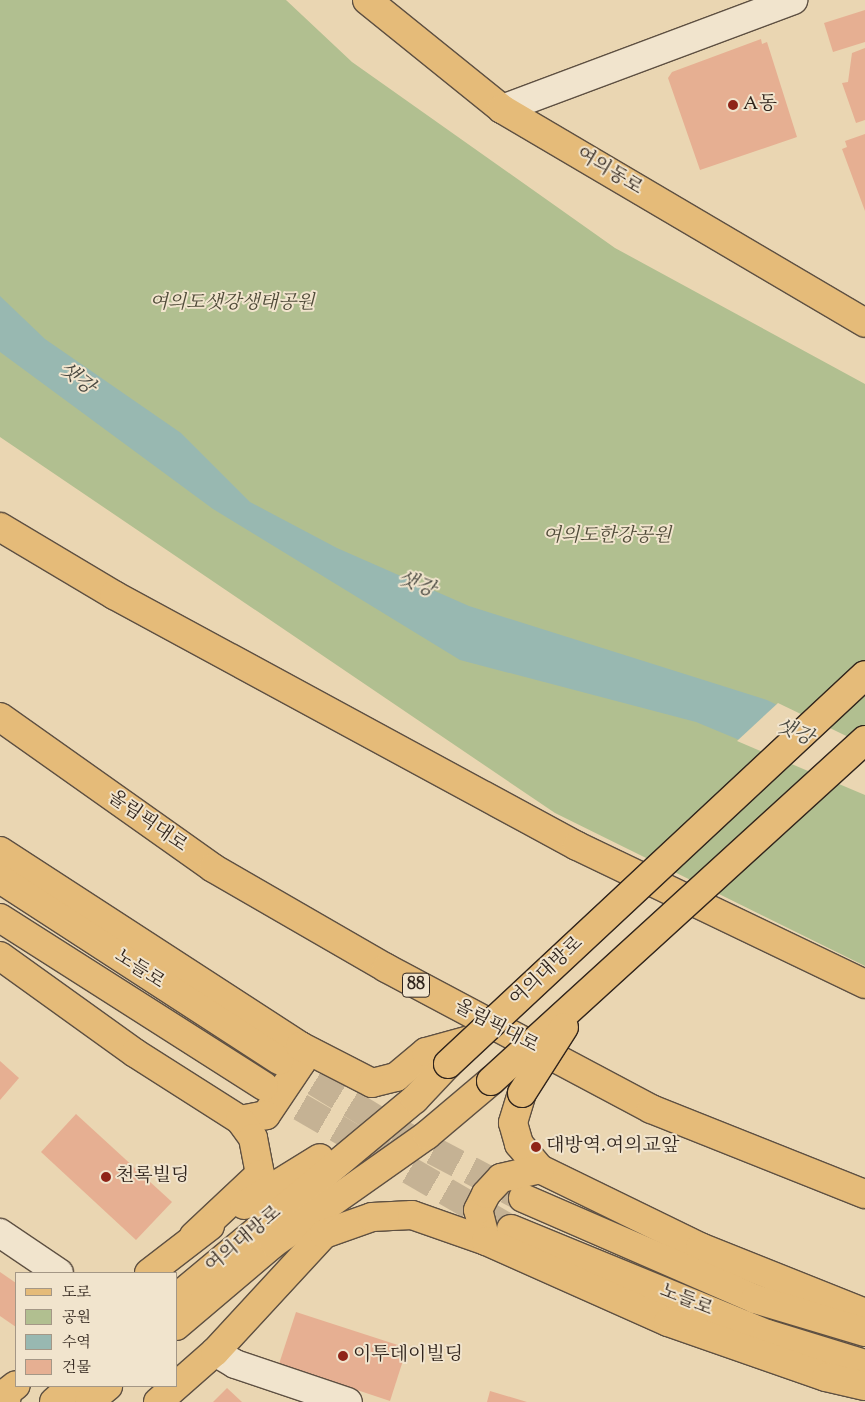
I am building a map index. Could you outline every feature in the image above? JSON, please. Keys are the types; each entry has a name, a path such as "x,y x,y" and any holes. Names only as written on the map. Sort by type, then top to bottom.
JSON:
{"main road":[{"name":"여의동로","path":"367,0 502,109 865,323"},
{"path":"0,527 114,595 577,846 865,984"},
{"name":"여의대방로","path":"178,1296 415,1099 437,1058 477,1038 865,675"},
{"name":"올림픽대로","path":"0,717 213,868 386,968 651,1109 865,1194"},
{"name":"여의대방로","path":"178,1324 274,1243 403,1152 490,1081 865,740"},
{"path":"0,851 301,1063 266,1115 240,1120"},
{"name":"노들로","path":"0,879 289,1053"},
{"name":"노들로","path":"0,918 264,1086"},
{"path":"0,956 135,1053 240,1120 259,1154 260,1174 194,1236 150,1272"},
{"path":"582,998 522,1094 513,1123 519,1144 540,1168 700,1247 865,1313"},
{"path":"289,1053 372,1083 396,1077 437,1058"},
{"path":"194,1236 415,1099"},
{"path":"178,1384 215,1352 403,1152"},
{"path":"486,1241 478,1210 486,1194 501,1178 540,1168"},
{"name":"노들로","path":"524,1198 755,1299 865,1332"},
{"path":"325,1237 372,1217 412,1215 486,1241 668,1322 826,1377 865,1386"},
{"name":"노들로","path":"511,1229 767,1334 865,1364"},
{"path":"54,1402 71,1387"},
{"path":"89,1402 107,1387"},
{"path":"158,1402 175,1387"}],"street":[{"path":"502,109 793,0"},
{"path":"0,1233 58,1272"},
{"path":"215,1352 236,1364 348,1402"}],"green space":[{"name":"여의도한강공원","path":"0,0 286,0 352,62 615,248 865,384 865,966 555,813 0,437"}],"water":[{"name":"샛강","path":"0,296 45,339 181,433 250,502 337,548 469,606 767,700 865,748 860,790 696,722 460,660 213,509 0,352"}],"pier":[{"path":"778,703 865,745 865,795 737,741"}],"building":[{"path":"865,10 865,42 833,52 824,23"},
{"name":"A동","path":"761,39 762,44 767,42 797,137 700,170 668,78 672,72"},
{"path":"865,48 865,120 856,123 842,83 848,82 852,53"},
{"path":"865,134 865,211 842,149 847,147 845,141"},
{"path":"0,1061 19,1078 0,1100"},
{"name":"천록빌딩","path":"76,1114 172,1202 136,1240 41,1152"},
{"path":"0,1272 15,1282 15,1326 0,1316"},
{"name":"이투데이빌딩","path":"296,1312 407,1348 390,1401 279,1364"},
{"path":"227,1388 242,1402 213,1402"},
{"path":"490,1391 527,1402 487,1402"}],"tunnel":[{"path":"279,1060 396,1131 523,1198"},
{"path":"264,1086 511,1229"}],"place":[{"name":"A동","path":"733,105"},
{"name":"대방역.여의교앞","path":"536,1147"},
{"name":"천록빌딩","path":"106,1177"},
{"name":"이투데이빌딩","path":"343,1356"}],"park label":[{"name":"여의도샛강생태공원","path":"232,304"}]}
